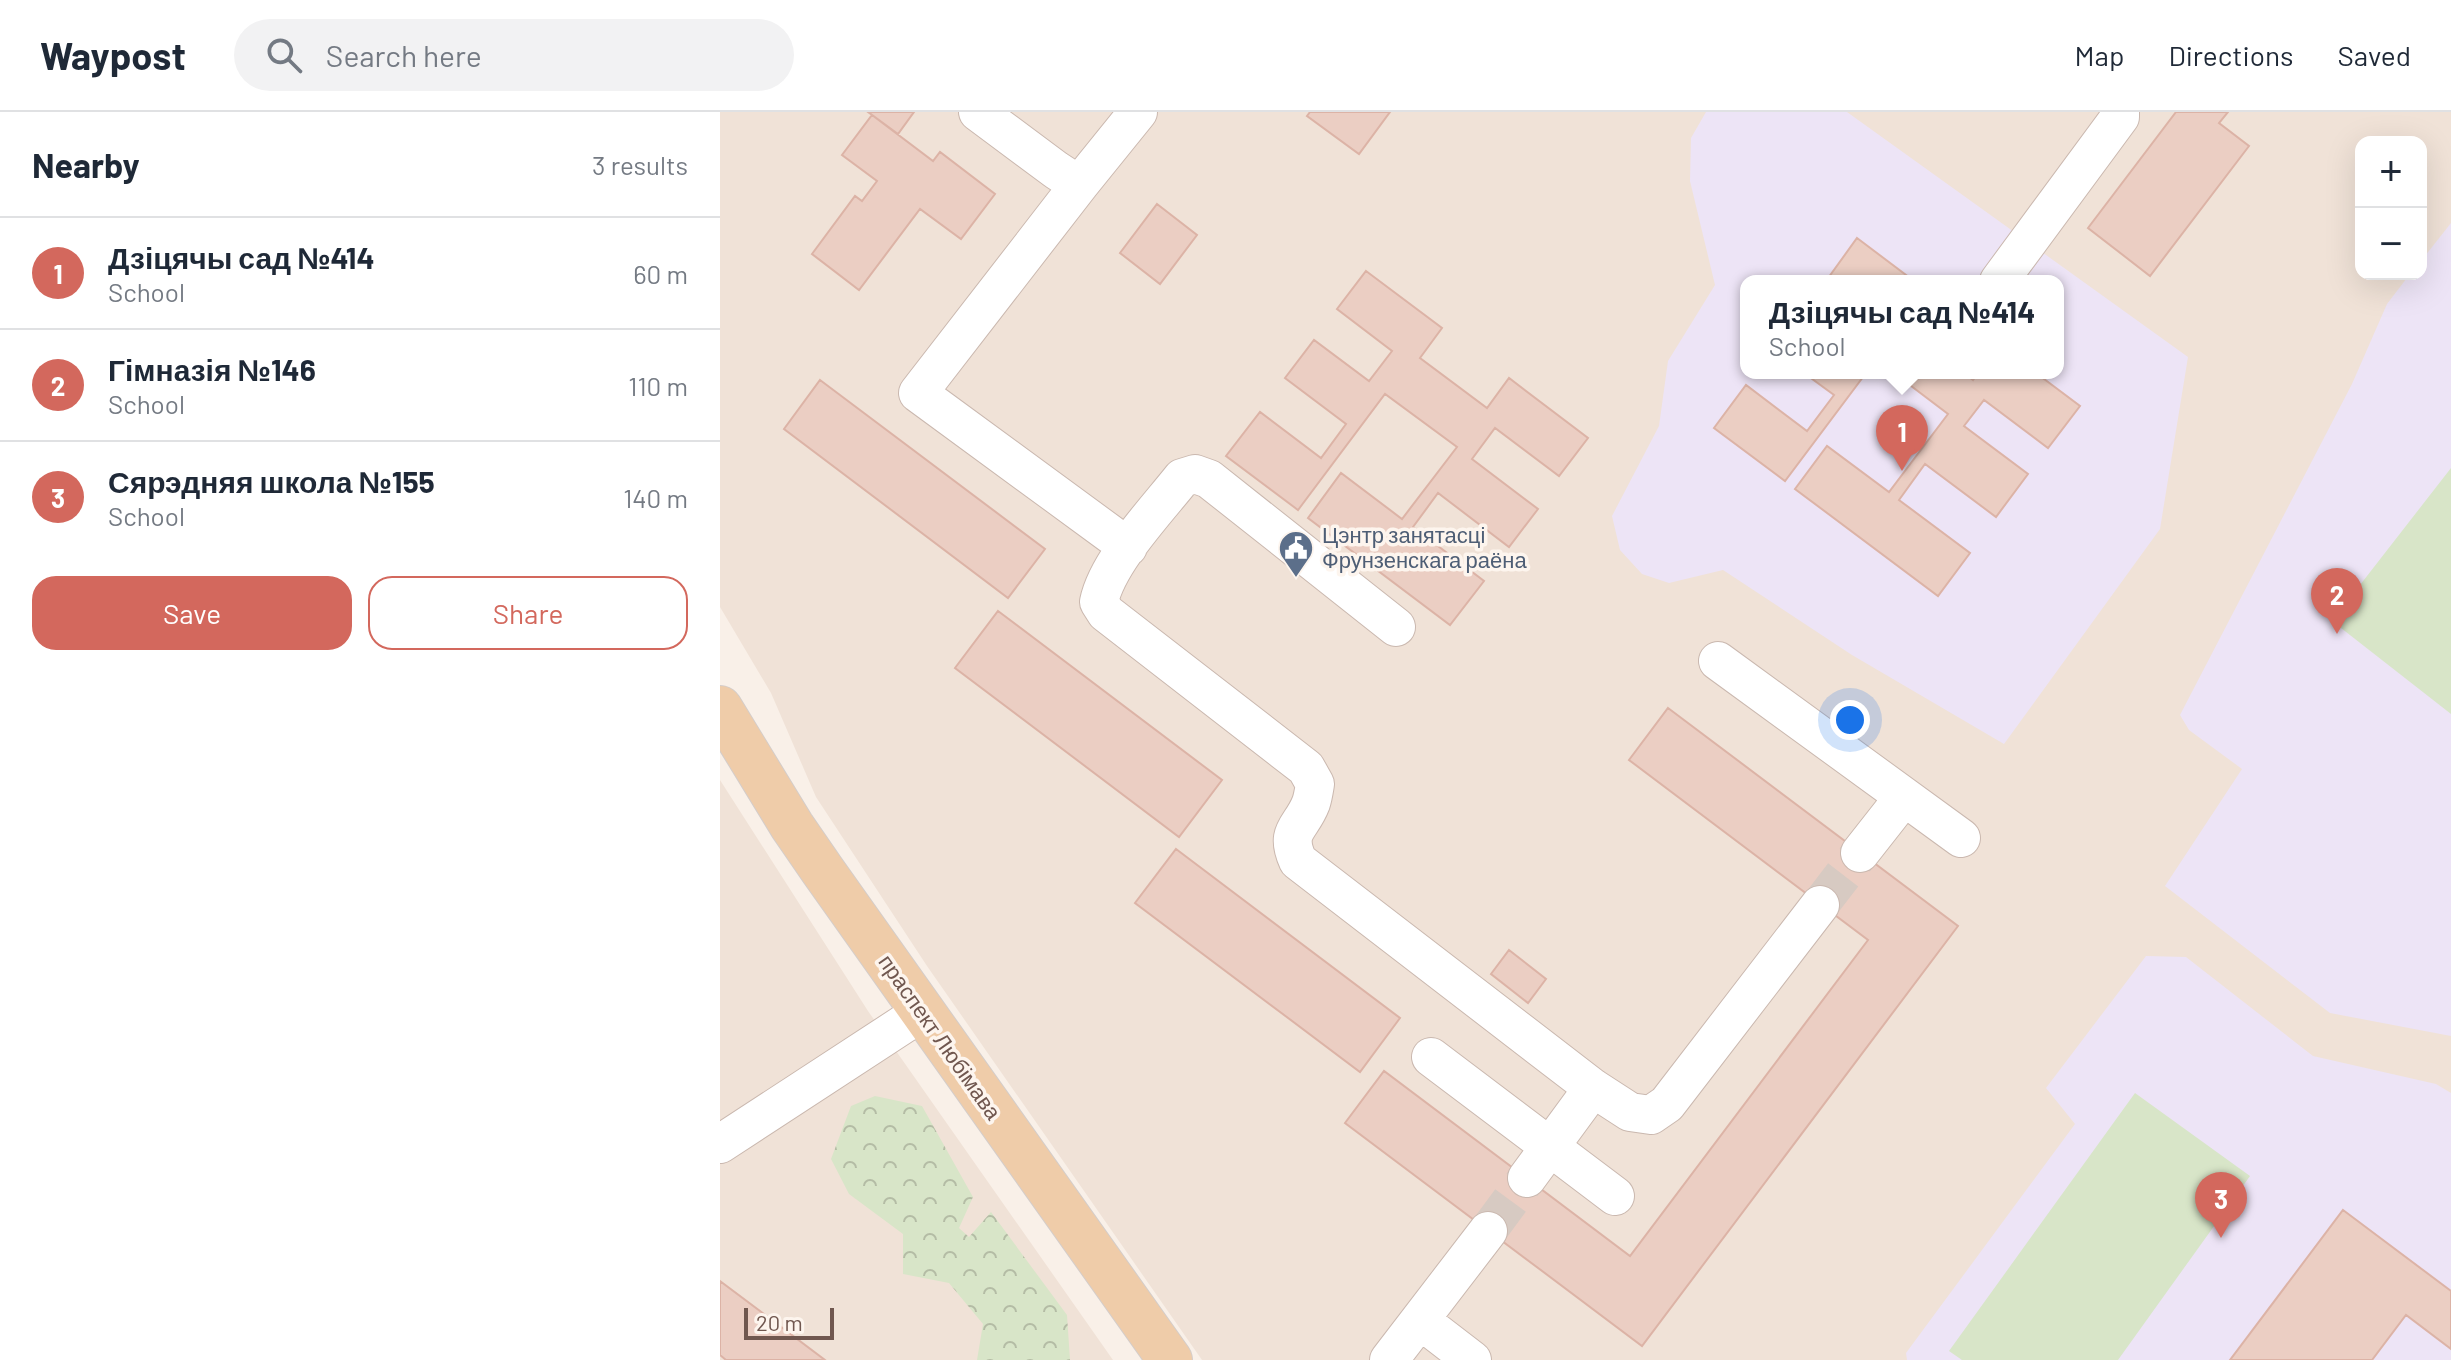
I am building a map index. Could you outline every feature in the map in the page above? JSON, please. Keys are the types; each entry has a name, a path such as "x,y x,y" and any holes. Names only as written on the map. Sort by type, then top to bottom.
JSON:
{"main road":[{"name":"праспект Любімава","path":"720,708 792,826 1170,1360"}],"lane":[{"path":"978,112 1079,185"},
{"path":"1128,547 918,393 1138,112"},
{"path":"2003,275 2120,117 2120,112"},
{"path":"1396,627 1209,479 1195,474 1182,478 1128,547 1102,588 1099,602 1106,613 1306,768 1315,784 1311,803 1294,830 1291,846 1298,861 1593,1088 1630,1112 1651,1115 1667,1104 1820,905"},
{"path":"1718,661 1961,838"},
{"path":"1860,853 1904,797"},
{"path":"720,1144 922,1012"},
{"path":"1431,1057 1615,1196"},
{"path":"1527,1178 1593,1088"},
{"path":"1389,1360 1488,1231"},
{"path":"1420,1320 1472,1360"}],"shaded area":[{"path":"720,112 2451,112 2451,1360 1202,1360 927,966 816,797 771,693 720,607"},
{"path":"1706,112 1847,112 2188,357 2160,529 2004,744 1852,655 1723,570 1669,583 1642,574 1620,550 1612,516 1659,426 1668,361 1715,285 1690,181 1691,138"},
{"path":"2451,223 2451,1036 2330,1013 2165,886 2242,769 2189,730 2180,715 2352,384 2387,304 2405,280 2427,280 2427,253"},
{"path":"720,780 868,1011 1113,1360 720,1360"},
{"path":"2146,956 2186,957 2313,1056 2436,1084 2451,1093 2451,1360 1907,1360 1906,1353 2075,1124 2046,1088"}],"green space":[{"path":"2451,468 2451,714 2332,621"},
{"path":"2135,1093 2250,1176 2118,1360 1962,1360 1949,1351"},
{"path":"875,1096 922,1106 973,1197 959,1228 969,1237 991,1212 1067,1315 1070,1360 977,1360 983,1324 949,1283 903,1274 903,1234 849,1194 831,1159 851,1106"}],"building":[{"path":"868,112 914,112 898,134"},
{"path":"1310,112 1390,112 1359,154 1307,116"},
{"path":"2176,112 2228,112 2219,123 2249,146 2150,276 2088,228"},
{"path":"872,115 933,161 940,152 995,194 961,239 920,209 859,290 812,254 855,196 862,201 877,181 842,155"},
{"path":"1157,204 1197,235 1160,284 1120,253"},
{"path":"1857,238 1906,275 1830,275"},
{"path":"1366,271 1442,328 1420,358 1487,408 1509,378 1588,438 1559,476 1495,428 1472,459 1538,509 1509,547 1438,493 1413,527 1484,581 1450,625 1308,518 1341,473 1402,519 1457,447 1385,394 1298,510 1226,456 1260,412 1321,458 1346,424 1285,378 1314,340 1369,381 1392,351 1337,309"},
{"path":"1812,379 1862,379 1785,481 1714,428 1746,385 1807,431 1834,395"},
{"path":"1902,379 2044,379 2080,406 2048,448 1984,400 1964,426 2028,474 1996,517 1925,464 1899,500 1970,553 1938,596 1795,489 1827,446 1889,492 1948,414"},
{"path":"820,380 1045,549 1008,598 784,429"},
{"path":"998,611 1222,780 1179,837 955,668"},
{"path":"1668,708 1958,926 1642,1346 1345,1123 1384,1071 1630,1256 1868,940 1629,760"},
{"path":"1176,849 1400,1018 1360,1072 1135,903"},
{"path":"1509,950 1546,979 1528,1003 1491,974"},
{"path":"2343,1210 2451,1291 2451,1349 2406,1315 2372,1360 2230,1360"},
{"path":"720,1281 825,1360 726,1360 720,1355"}],"tunnel":[{"path":"1820,905 1860,853"},
{"path":"1488,1231 1527,1178"}],"place":[{"name":"Дзіцячы сад №414","path":"1902,471"},
{"name":"Цэнтр занятасці Фрунзенскага раёна","path":"1296,579"},
{"name":"Гімназія №146","path":"2337,634"},
{"name":"Сярэдняя школа №155","path":"2221,1238"}]}
